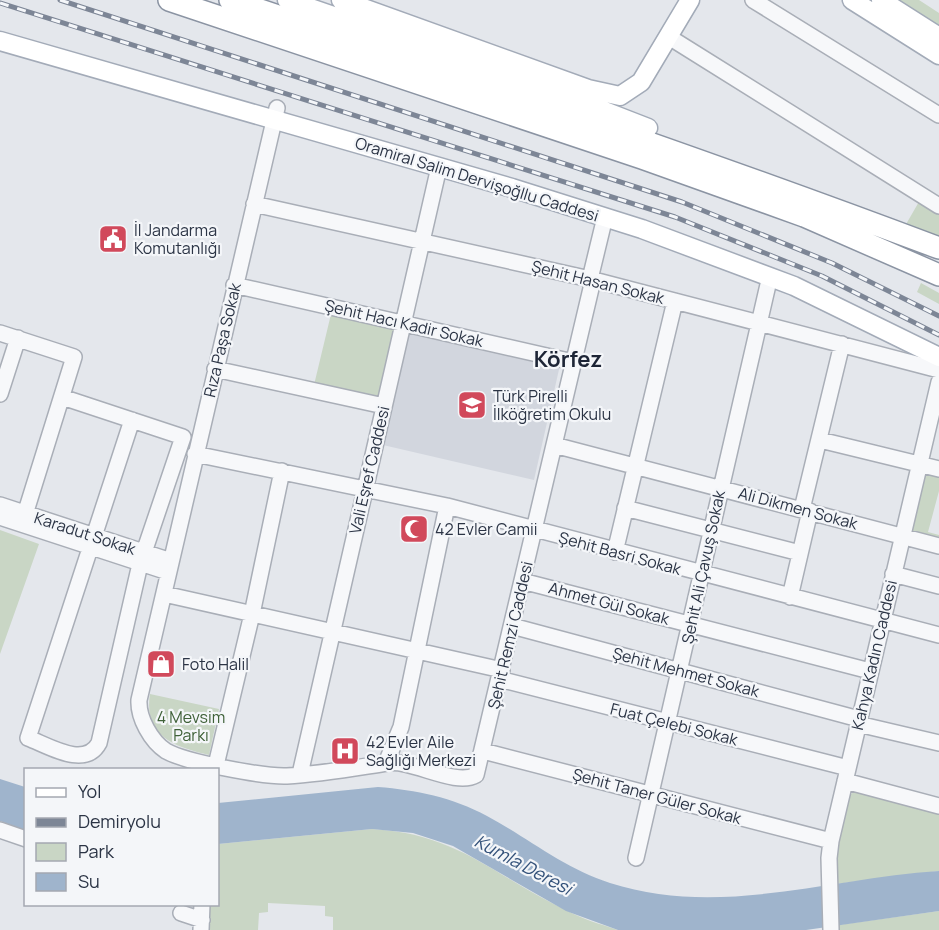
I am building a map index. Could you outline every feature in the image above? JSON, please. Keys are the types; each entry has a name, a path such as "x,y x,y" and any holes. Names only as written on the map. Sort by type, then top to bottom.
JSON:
{"highway":[{"path":"169,0 642,158 804,216 939,275"},
{"path":"230,0 481,83 813,200 939,250"},
{"path":"648,128 813,200"},
{"path":"891,253 939,281"}],"main road":[{"path":"287,0 563,95 648,128"},
{"path":"341,0 608,95 620,96 637,87"},
{"path":"648,128 634,112 632,104 637,87 690,0"},
{"path":"852,0 939,55"},
{"path":"881,0 939,37"},
{"name":"Oramiral Salim Dervişoğllu Caddesi","path":"0,28 605,218 770,276 854,314 939,357"},
{"name":"Oramiral Salim Dervişoğllu Caddesi","path":"0,41 528,181 712,242 807,279 939,344"},
{"path":"480,50 563,95"}],"street":[{"path":"753,0 939,116"},
{"path":"669,37 939,206"},
{"name":"Rıza Paşa Sokak","path":"275,114 195,454 140,700 140,712 159,744 168,752 216,765 276,775 403,763 461,778 473,777"},
{"name":"Vali Eşref Caddesi","path":"300,774 334,633 364,488 438,166"},
{"name":"Şehit Hasan Sokak","path":"254,204 592,280 939,370"},
{"name":"Şehit Remzi Caddesi","path":"473,777 477,772 483,751 605,218"},
{"name":"Şehit Ali Çavuş Sokak","path":"636,858 770,276"},
{"name":"Şehit Hacı Kadir Sokak","path":"234,285 573,362"},
{"path":"615,552 675,301"},
{"path":"0,333 74,357 24,519"},
{"path":"0,394 18,338"},
{"path":"790,597 820,440 842,344"},
{"path":"215,369 384,406"},
{"name":"Kahya Kadın Caddesi","path":"831,930 829,858 831,841 939,382"},
{"path":"62,397 132,420 183,437 142,558 99,743 94,752 85,756 73,755 28,738 132,420"},
{"path":"820,440 939,469"},
{"name":"Ali Dikmen Sokak","path":"554,445 939,546"},
{"name":"Şehit Basri Sokak","path":"195,454 447,506 534,531 939,635"},
{"path":"216,765 252,614 282,471"},
{"name":"Karadut Sokak","path":"0,505 24,519 170,566"},
{"path":"386,763 401,727 447,506"},
{"path":"625,508 800,553"},
{"name":"Karadut Sokak","path":"0,517 24,519"},
{"path":"892,574 939,586"},
{"name":"Ahmet Gül Sokak","path":"522,581 870,671"},
{"name":"Fuat Çelebi Sokak","path":"164,594 416,652 500,674 846,775 939,806"},
{"name":"Şehit Mehmet Sokak","path":"512,626 939,743"},
{"name":"Şehit Taner Güler Sokak","path":"483,751 831,841"},
{"path":"0,830 24,838"},
{"path":"181,913 202,918"}],"shaded area":[{"name":"Türk Pirelli İlköğretim Okulu","path":"410,330 560,365 534,480 383,445"}],"green space":[{"path":"895,0 919,0 939,13 939,28"},
{"path":"920,200 939,213 939,239 905,226"},
{"path":"921,283 939,293 939,304 917,292"},
{"path":"332,310 397,326 380,400 314,385"},
{"path":"924,472 939,475 939,491 928,532 939,535 939,541 911,535"},
{"path":"0,530 39,544 0,654"},
{"name":"4 Mevsim Parkı","path":"150,694 219,709 209,755 174,744 164,738 152,721 149,709"},
{"path":"855,791 939,810 939,871 836,884 835,859 850,795"},
{"path":"372,829 402,832 452,848 572,913 618,930 333,930 333,917 325,916 325,906 268,903 268,912 259,913 258,930 207,930 210,906 219,906 219,844"},
{"path":"939,911 939,930 838,930 838,925"}],"water":[{"path":"0,779 24,787 24,830 0,821"},
{"name":"Kumla Deresi","path":"378,787 420,792 474,809 593,877 651,893 692,897 774,893 939,871 939,911 806,930 618,930 566,911 453,846 413,833 372,829 219,844 219,803"}],"railway":[{"path":"60,0 682,202 832,263 939,316"},
{"path":"0,3 675,217 822,276 939,335"}],"place":[{"name":"İl Jandarma Komutanlığı","path":"113,239"},
{"name":"Türk Pirelli İlköğretim Okulu","path":"472,405"},
{"name":"42 Evler Camii","path":"414,529"},
{"name":"Foto Halil","path":"161,664"},
{"name":"42 Evler Aile Sağlığı Merkezi","path":"345,751"}],"district":[{"name":"Körfez","path":"568,359"}]}
